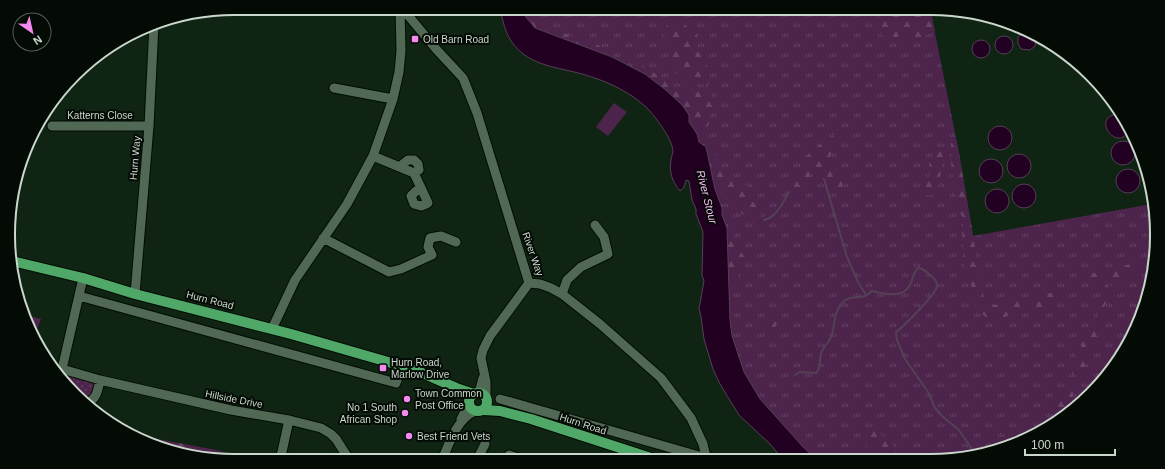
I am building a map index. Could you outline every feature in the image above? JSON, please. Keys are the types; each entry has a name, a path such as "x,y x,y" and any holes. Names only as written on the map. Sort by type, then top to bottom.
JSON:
{"main road":[{"name":"Hurn Road","path":"17,261 83,278 135,294 272,329 402,366 459,389 478,401 500,411 531,419 639,454"}],"street":[{"path":"272,329 295,280 347,204 373,156 394,98 401,51 401,15"},
{"name":"River Way","path":"408,15 436,49 463,78 477,113 529,283 540,284 562,294 600,324 661,378 691,418 708,454"},
{"path":"401,22 411,18"},
{"name":"Hurn Way","path":"135,294 149,126 154,31"},
{"path":"334,88 394,98"},
{"name":"Katterns Close","path":"52,126 149,126"},
{"path":"373,156 399,167 408,160 414,160 418,164 419,170 414,173 421,189"},
{"path":"562,294 567,280 581,267 608,254 604,237 595,225"},
{"path":"323,238 389,272 401,269 432,255 428,247 430,238 441,236 456,242"},
{"name":"Hillside Drive","path":"60,368 83,278"},
{"path":"445,454 459,424 478,401 484,373 481,358 486,342 529,283"},
{"path":"79,296 396,383 402,366"},
{"name":"Hillside Drive","path":"62,371 231,410 289,420 320,428 336,439 346,454"},
{"path":"91,401 96,396 100,380"},
{"path":"500,399 695,454"},
{"path":"282,454 289,420"},
{"path":"480,454 485,444"}],"green space":[{"path":"527,15 931,15 956,138 973,236 1148,205 1150,220 1150,249 1146,277 1138,305 1121,344 1096,379 1064,409 1028,431 987,447 945,454 811,454 760,399 744,372 732,336 730,320 727,228 721,215 722,208 715,189 709,158 698,138 612,57 535,28"},
{"path":"538,15 553,28 600,46 603,54 535,28 525,16"},
{"path":"880,15 932,15 935,31 924,36 905,41 899,36 891,40 881,35"},
{"path":"673,18 680,24 685,24 697,34 699,44 696,45 695,48 702,56 709,71 709,82 707,87 701,84 691,86 689,79 676,73 671,65 669,50 664,34 669,19"},
{"path":"642,65 675,87 683,86 694,91 706,90 713,96 714,106 710,109 708,126 694,130 689,122 689,115 682,105 645,74"},
{"path":"614,103 627,112 608,136 596,127"},
{"path":"836,134 838,139 830,156 830,165 836,168 844,176 846,182 840,188 835,190 827,184 816,170 812,168 810,169 810,177 801,190 795,194 787,195 786,192 805,159 815,148"},
{"path":"957,141 984,299 995,305 1059,291 1070,279 1148,260 1148,266 1135,269 1123,287 1108,282 1093,280 1077,282 1064,290 1052,307 1025,307 1015,311 1001,320 992,321 986,318 975,305 968,271 964,265 962,233 964,222 957,208 951,162 951,143"},
{"path":"706,147 714,150 721,166 733,181 742,187 748,185 747,196 760,209 760,220 755,223 750,221 747,216 738,212 725,192 721,193 715,189"},
{"path":"936,150 942,151 941,171 937,191 929,196 922,193 931,171 929,164"},
{"path":"727,228 732,229 734,246 743,254 746,263 737,272 739,275 738,278 729,280"},
{"path":"1108,284 1112,286 1114,295 1105,305 1100,318 1100,336 1091,347 1085,369 1079,371 1077,375 1073,375 1071,371 1075,355 1082,348 1080,344 1082,332 1084,330 1090,331 1095,324 1104,298 1102,291"},
{"path":"774,313 779,322 773,328 761,334 761,324"},
{"path":"31,316 41,319 37,329"},
{"path":"65,374 97,382 94,395 88,398"},
{"path":"1069,375 1074,387 1072,403 1052,417 1057,412 1057,402 1066,389"},
{"path":"869,429 877,431 893,446 896,450 895,454 882,454 867,447 864,438 866,430"},
{"path":"155,439 232,454 192,450 178,447"}],"water":[{"name":"River Stour","path":"502,15 525,15 535,28 612,57 645,74 682,105 689,115 689,122 697,134 699,142 706,147 715,189 727,228 730,320 732,336 744,372 760,399 811,454 778,454 771,445 739,415 720,384 713,369 704,339 699,309 704,281 702,275 703,232 692,200 689,181 686,180 684,187 680,191 673,180 670,169 673,151 672,146 670,140 654,116 646,107 632,96 607,83 590,76 536,62 521,52 514,45 508,36"},
{"path":"1021,35 1036,42 1035,46 1030,50 1021,49 1018,43 1018,37"},
{"path":"1000,36 1008,36 1013,41 1011,52 1008,54 1000,54 995,49 995,41"},
{"path":"977,40 985,40 990,45 988,56 985,58 977,58 972,53 972,45"},
{"path":"1115,115 1125,134 1124,136 1119,138 1113,136 1109,132 1106,127 1106,121"},
{"path":"1000,126 1005,127 1011,133 1011,143 1005,149 1000,150 995,149 989,143 988,138 989,133 995,127"},
{"path":"1118,142 1128,142 1135,155 1134,158 1128,164 1118,164 1112,158 1112,148"},
{"path":"1019,154 1024,155 1030,161 1030,171 1024,177 1019,178 1014,177 1008,171 1007,166 1008,161 1014,155"},
{"path":"991,159 996,160 1002,166 1002,176 996,182 991,183 986,182 980,176 979,171 980,166 986,160"},
{"path":"1128,169 1133,170 1139,176 1139,186 1133,192 1128,193 1123,192 1117,186 1116,181 1117,176 1123,170"},
{"path":"1024,184 1029,185 1035,191 1035,201 1029,207 1024,208 1019,207 1013,201 1012,196 1013,191 1019,185"},
{"path":"997,189 1002,190 1008,196 1008,206 1002,212 997,213 992,212 986,206 985,201 986,196 992,190"}],"waterway":[{"path":"824,179 847,257 858,282 866,295"},
{"path":"764,220 776,213 789,192"},
{"path":"795,375 800,372 816,373 818,371 821,353 831,337 835,316 842,303 850,298 865,296 872,291 893,294 903,292 910,285 916,270 918,268 922,269 927,272 936,282 936,290 912,317 896,332 897,340 905,359 928,392 935,408 959,430 973,450"}],"place":[{"name":"Old Barn Road","path":"415,39"},
{"name":"Hurn Road, Marlow Drive","path":"383,368"},
{"name":"Town Common Post Office","path":"407,399"},
{"name":"No 1 South African Shop","path":"405,413"},
{"name":"Best Friend Vets","path":"409,436"}]}
